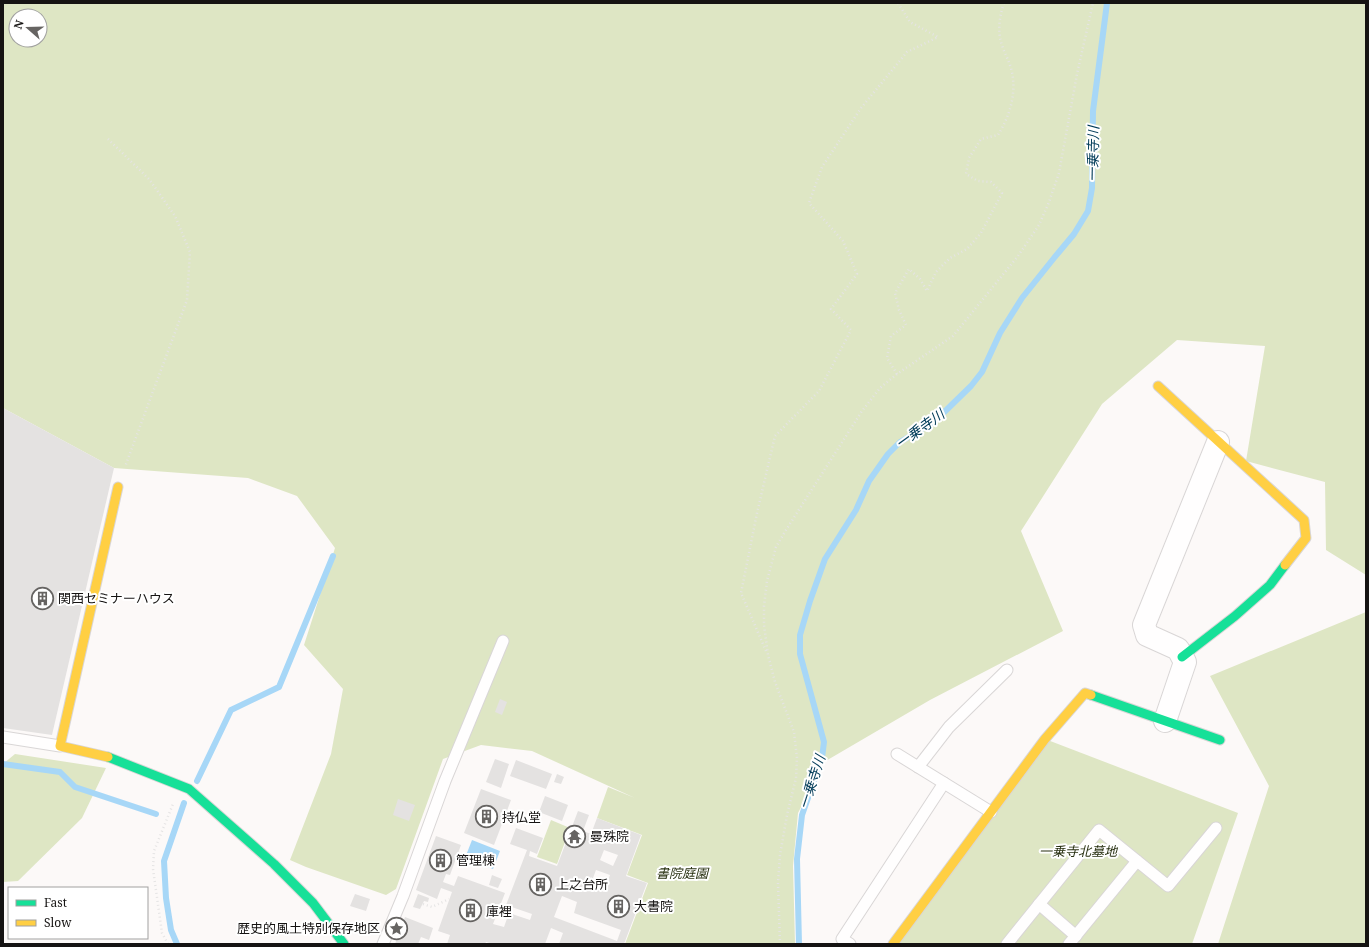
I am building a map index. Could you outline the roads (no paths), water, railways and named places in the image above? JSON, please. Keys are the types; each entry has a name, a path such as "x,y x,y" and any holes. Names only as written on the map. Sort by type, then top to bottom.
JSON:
{"street":[{"path":"1158,386 1304,520 1306,538 1270,585 1235,616 1182,657"},
{"path":"1165,721 1185,662 1178,649 1147,635 1144,625 1218,442"},
{"path":"118,486 60,746 106,756 189,789 264,854 313,903 344,944"},
{"path":"893,944 1045,739 1085,693 1220,740"}],"lane":[{"path":"383,944 403,896 445,781 503,641"},
{"path":"918,767 949,727 1007,670"},
{"path":"3,737 60,746"},
{"path":"897,754 991,812"},
{"path":"850,944 842,938 944,783"},
{"path":"1007,944 1099,830 1168,886 1216,828"},
{"path":"1039,904 1073,940 1137,861"}],"water":[{"path":"472,840 500,851 493,869 465,858"}],"waterway":[{"name":"一乗寺川","path":"799,944 797,859 802,815 822,758 824,742 800,654 800,635 810,601 825,559 856,510 869,481 888,454 900,442 934,422 971,386 982,372 1000,333 1022,298 1074,234 1088,211 1092,188 1093,111 1107,3"},
{"path":"197,781 231,710 279,687 333,556"},
{"path":"3,764 60,772 75,787 156,814"},
{"path":"177,944 171,930 166,898 164,861 184,803"}],"place":[{"name":"関西セミナーハウス","path":"43,598"},
{"name":"持仏堂","path":"487,817"},
{"name":"曼殊院","path":"574,836"},
{"name":"管理棟","path":"441,860"},
{"name":"上之台所","path":"540,884"},
{"name":"大書院","path":"618,906"},
{"name":"庫裡","path":"471,911"},
{"name":"歴史的風土特別保存地区","path":"396,928"}],"park label":[{"name":"一乗寺北墓地","path":"1078,851"},
{"name":"書院庭園","path":"682,873"}]}
